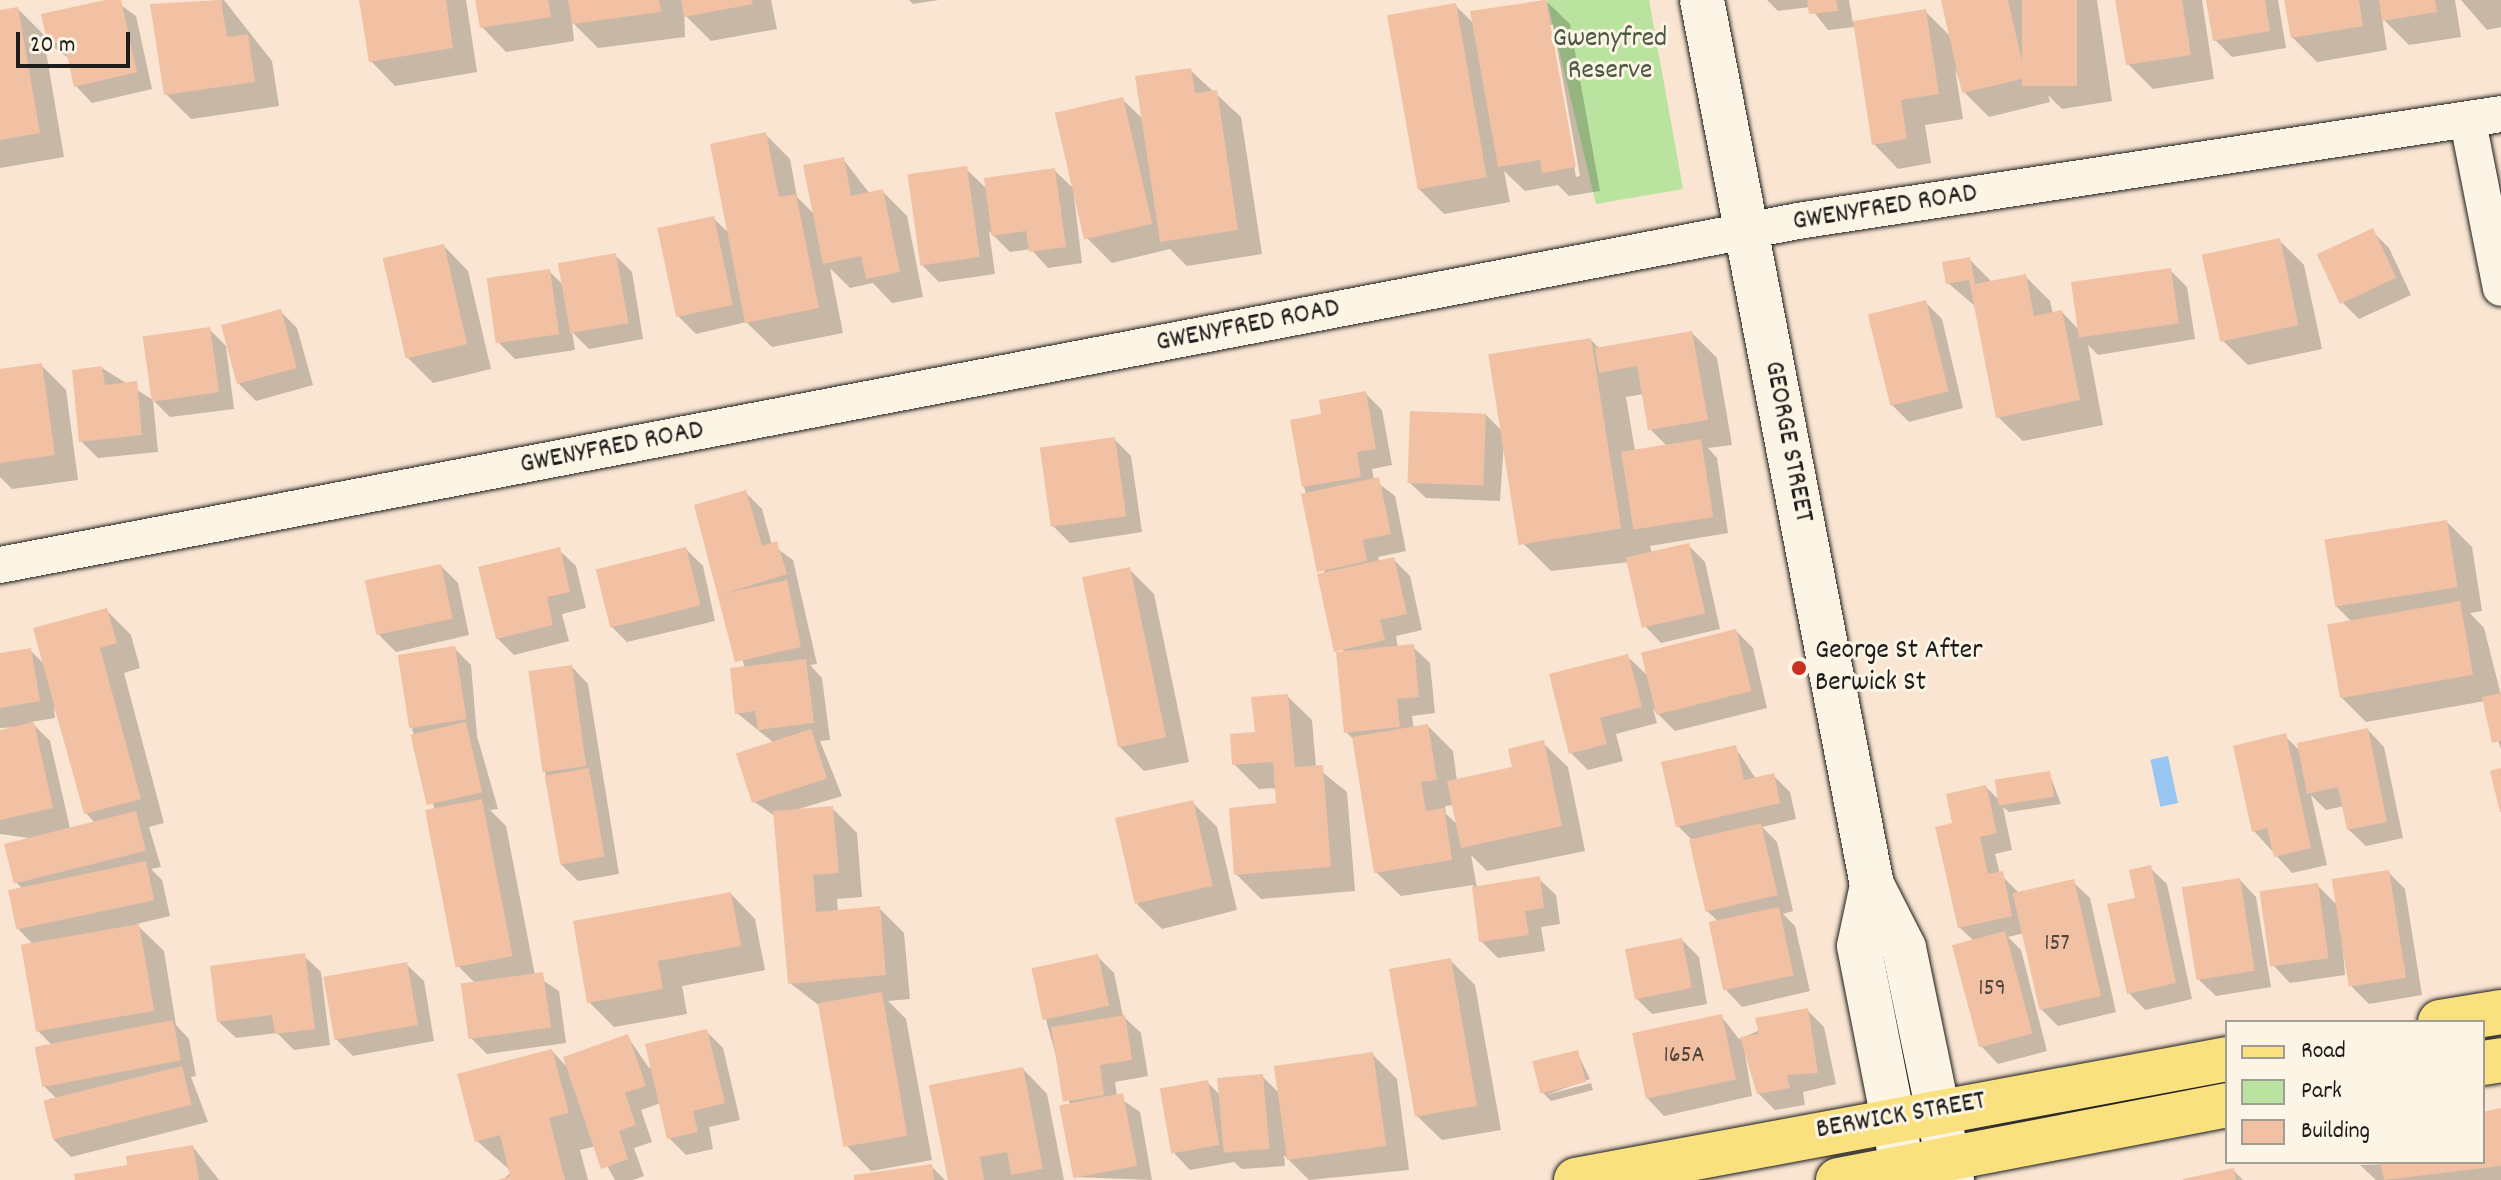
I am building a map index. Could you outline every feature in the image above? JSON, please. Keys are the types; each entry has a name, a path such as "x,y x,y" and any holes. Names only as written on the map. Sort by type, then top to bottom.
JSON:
{"main road":[{"name":"GEORGE STREET","path":"1702,0 1872,885 1904,948 1940,1109 1950,1170"},
{"name":"GEORGE STREET","path":"1872,885 1859,946 1904,1174"},
{"path":"2452,1020 2501,1012"},
{"name":"BERWICK STREET","path":"1576,1180 1940,1109 2225,1059"},
{"name":"BERWICK STREET","path":"1838,1180 1950,1170 2225,1105"}],"street":[{"name":"GWENYFRED ROAD","path":"0,565 1748,232 2484,118"},
{"path":"2484,118 2501,288"}],"green space":[{"name":"Gwenyfred Reserve","path":"1547,0 1649,0 1683,189 1596,204"}],"water":[{"path":"2168,756 2178,803 2160,807 2150,760"}],"building":[{"path":"105,0 121,0 137,72 74,87 64,41 48,45 41,14"},
{"path":"221,0 227,37 248,34 255,82 164,95 150,4"},
{"path":"359,0 446,0 453,48 369,62"},
{"path":"475,0 548,0 551,17 480,28"},
{"path":"568,0 659,0 661,12 572,24"},
{"path":"681,0 752,0 753,4 684,17"},
{"path":"1546,0 1576,167 1542,173 1540,160 1498,167 1470,11"},
{"path":"1807,0 1836,0 1838,11 1809,14"},
{"path":"1941,0 2008,0 2026,78 1962,93"},
{"path":"2022,0 2077,0 2077,86 2022,86"},
{"path":"2115,0 2182,0 2191,55 2126,65"},
{"path":"2206,0 2265,0 2270,31 2213,41"},
{"path":"2284,0 2359,0 2363,26 2291,38"},
{"path":"2379,0 2435,0 2437,12 2382,21"},
{"path":"1456,3 1487,177 1418,189 1387,15"},
{"path":"18,7 40,133 0,140 0,10"},
{"path":"1926,9 1939,94 1901,100 1907,139 1872,145 1853,21"},
{"path":"1191,68 1195,93 1217,90 1238,230 1160,242 1135,76"},
{"path":"1123,97 1152,224 1084,239 1055,113"},
{"path":"766,132 779,197 796,194 819,308 745,323 710,144"},
{"path":"844,157 851,196 883,189 900,272 866,279 861,256 823,264 803,165"},
{"path":"967,166 980,257 920,265 908,174"},
{"path":"1055,168 1066,247 1029,252 1026,231 992,236 984,178"},
{"path":"714,216 733,305 676,317 657,228"},
{"path":"2373,228 2396,278 2340,304 2317,254"},
{"path":"2280,238 2299,325 2220,342 2202,255"},
{"path":"444,244 467,344 406,359 383,258"},
{"path":"616,253 628,323 570,333 558,263"},
{"path":"1970,257 1975,284 2026,274 2034,316 2062,310 2080,400 1996,418 1969,280 1946,284 1942,262"},
{"path":"2171,268 2179,323 2079,338 2071,282"},
{"path":"550,269 559,334 496,343 487,278"},
{"path":"1926,300 1949,391 1891,406 1868,315"},
{"path":"281,309 297,368 237,384 221,325"},
{"path":"210,327 219,392 152,402 143,336"},
{"path":"1692,331 1708,420 1648,430 1637,366 1599,373 1595,348"},
{"path":"1591,338 1621,529 1518,545 1488,354"},
{"path":"42,363 55,455 0,463 0,369"},
{"path":"102,366 105,385 137,381 142,435 79,442 72,370"},
{"path":"1366,391 1376,449 1357,452 1361,477 1302,487 1290,420 1321,414 1319,400"},
{"path":"1410,411 1486,414 1483,486 1407,483"},
{"path":"1115,437 1126,516 1051,527 1040,448"},
{"path":"1701,439 1713,517 1633,530 1621,452"},
{"path":"1379,477 1391,534 1363,540 1367,561 1317,572 1301,494"},
{"path":"746,490 762,546 777,541 787,574 726,593 787,580 801,647 735,662 694,505"},
{"path":"2447,520 2458,587 2335,607 2325,539"},
{"path":"1689,543 1705,613 1642,628 1626,558"},
{"path":"560,547 570,592 547,597 553,625 496,639 478,567"},
{"path":"686,547 701,605 610,628 596,569"},
{"path":"1394,557 1407,614 1380,620 1385,640 1334,652 1317,574"},
{"path":"441,564 453,619 376,635 365,580"},
{"path":"1130,567 1166,737 1118,747 1082,577"},
{"path":"2460,601 2473,675 2340,698 2327,624"},
{"path":"107,608 117,643 100,648 141,799 84,814 33,628"},
{"path":"1736,629 1751,691 1656,715 1641,653"},
{"path":"1414,644 1419,697 1397,699 1400,727 1344,733 1336,652"},
{"path":"455,646 467,719 409,728 398,655"},
{"path":"31,648 40,701 0,708 0,653"},
{"path":"1628,654 1642,707 1600,718 1607,744 1569,754 1549,674"},
{"path":"806,659 814,723 758,730 755,711 735,714 730,668"},
{"path":"572,665 586,766 543,772 528,671"},
{"path":"2501,693 2501,741 2492,743 2482,697"},
{"path":"1288,694 1295,767 1323,765 1331,867 1234,875 1229,808 1276,803 1273,762 1232,765 1230,734 1255,732 1251,697"},
{"path":"34,722 53,808 0,820 0,730"},
{"path":"466,722 482,792 427,805 410,735"},
{"path":"1428,724 1437,780 1421,782 1426,811 1444,808 1452,860 1374,873 1352,737"},
{"path":"2368,728 2387,822 2347,830 2338,787 2307,794 2297,743"},
{"path":"811,729 827,778 752,803 736,753"},
{"path":"2286,733 2311,848 2274,857 2267,828 2252,832 2233,746"},
{"path":"1544,740 1562,826 1461,848 1447,781 1512,767 1508,749"},
{"path":"1736,745 1744,780 1774,773 1780,803 1676,827 1661,762"},
{"path":"589,768 605,857 560,864 545,776"},
{"path":"2501,768 2501,812 2500,812 2490,771"},
{"path":"2050,771 2054,797 1999,805 1995,780"},
{"path":"1986,785 1997,833 1980,837 1988,874 2003,871 2012,916 1958,928 1935,827 1952,823 1946,794"},
{"path":"482,799 513,956 456,967 425,810"},
{"path":"1193,800 1213,886 1135,904 1115,818"},
{"path":"833,806 839,873 813,875 816,912 880,906 886,975 788,984 773,811"},
{"path":"136,811 146,851 14,884 4,844"},
{"path":"1761,823 1778,895 1706,912 1689,840"},
{"path":"146,861 154,900 16,929 8,890"},
{"path":"2151,865 2176,983 2127,994 2107,904 2135,898 2129,870"},
{"path":"2389,870 2406,978 2349,987 2332,879"},
{"path":"1540,876 1544,908 1525,911 1529,935 1479,942 1472,887"},
{"path":"2240,878 2255,971 2196,980 2182,887"},
{"path":"2074,879 2101,996 2040,1010 2013,893"},
{"path":"2318,883 2329,958 2270,966 2260,891"},
{"path":"731,892 741,946 658,961 663,989 587,1003 573,921"},
{"path":"1779,907 1794,975 1723,990 1709,922"},
{"path":"139,924 154,1011 36,1032 21,945"},
{"path":"2005,931 2032,1033 1979,1048 1952,945"},
{"path":"1682,938 1692,988 1635,999 1625,949"},
{"path":"305,953 315,1029 275,1034 272,1015 217,1022 210,966"},
{"path":"1098,954 1109,1006 1043,1020 1031,968"},
{"path":"1451,958 1477,1106 1415,1117 1389,969"},
{"path":"407,962 418,1025 334,1040 323,977"},
{"path":"543,972 551,1027 469,1039 461,984"},
{"path":"882,992 907,1136 843,1147 818,1003"},
{"path":"1808,1008 1818,1073 1787,1075 1790,1088 1757,1094 1740,1037 1759,1034 1755,1018"},
{"path":"1722,1014 1736,1080 1646,1099 1632,1033"},
{"path":"1125,1015 1132,1060 1100,1065 1104,1095 1063,1102 1051,1027"},
{"path":"173,1020 181,1060 42,1087 35,1047"},
{"path":"707,1029 725,1103 693,1111 698,1132 667,1139 645,1044"},
{"path":"628,1034 646,1086 625,1093 636,1125 619,1131 628,1159 601,1169 563,1057"},
{"path":"552,1049 569,1113 549,1118 565,1180 498,1180 510,1176 500,1135 475,1142 457,1074"},
{"path":"1578,1050 1586,1082 1540,1093 1532,1061"},
{"path":"1373,1052 1386,1146 1287,1160 1274,1066"},
{"path":"182,1066 192,1105 53,1139 43,1101"},
{"path":"1023,1067 1043,1169 1011,1175 1007,1152 980,1157 984,1180 948,1180 929,1085"},
{"path":"1263,1074 1270,1149 1224,1153 1217,1078"},
{"path":"1208,1080 1219,1145 1171,1154 1160,1089"},
{"path":"1123,1093 1137,1166 1073,1178 1059,1105"},
{"path":"2501,1108 2501,1166 2384,1180 2380,1164 2485,1164 2485,1112"},
{"path":"193,1145 199,1180 75,1180 74,1174 127,1165 126,1156"},
{"path":"932,1164 934,1180 854,1180 854,1175"},
{"path":"2234,1168 2236,1180 2183,1180 2183,1179"}],"place":[{"name":"George St After Berwick St","path":"1799,668"}]}
